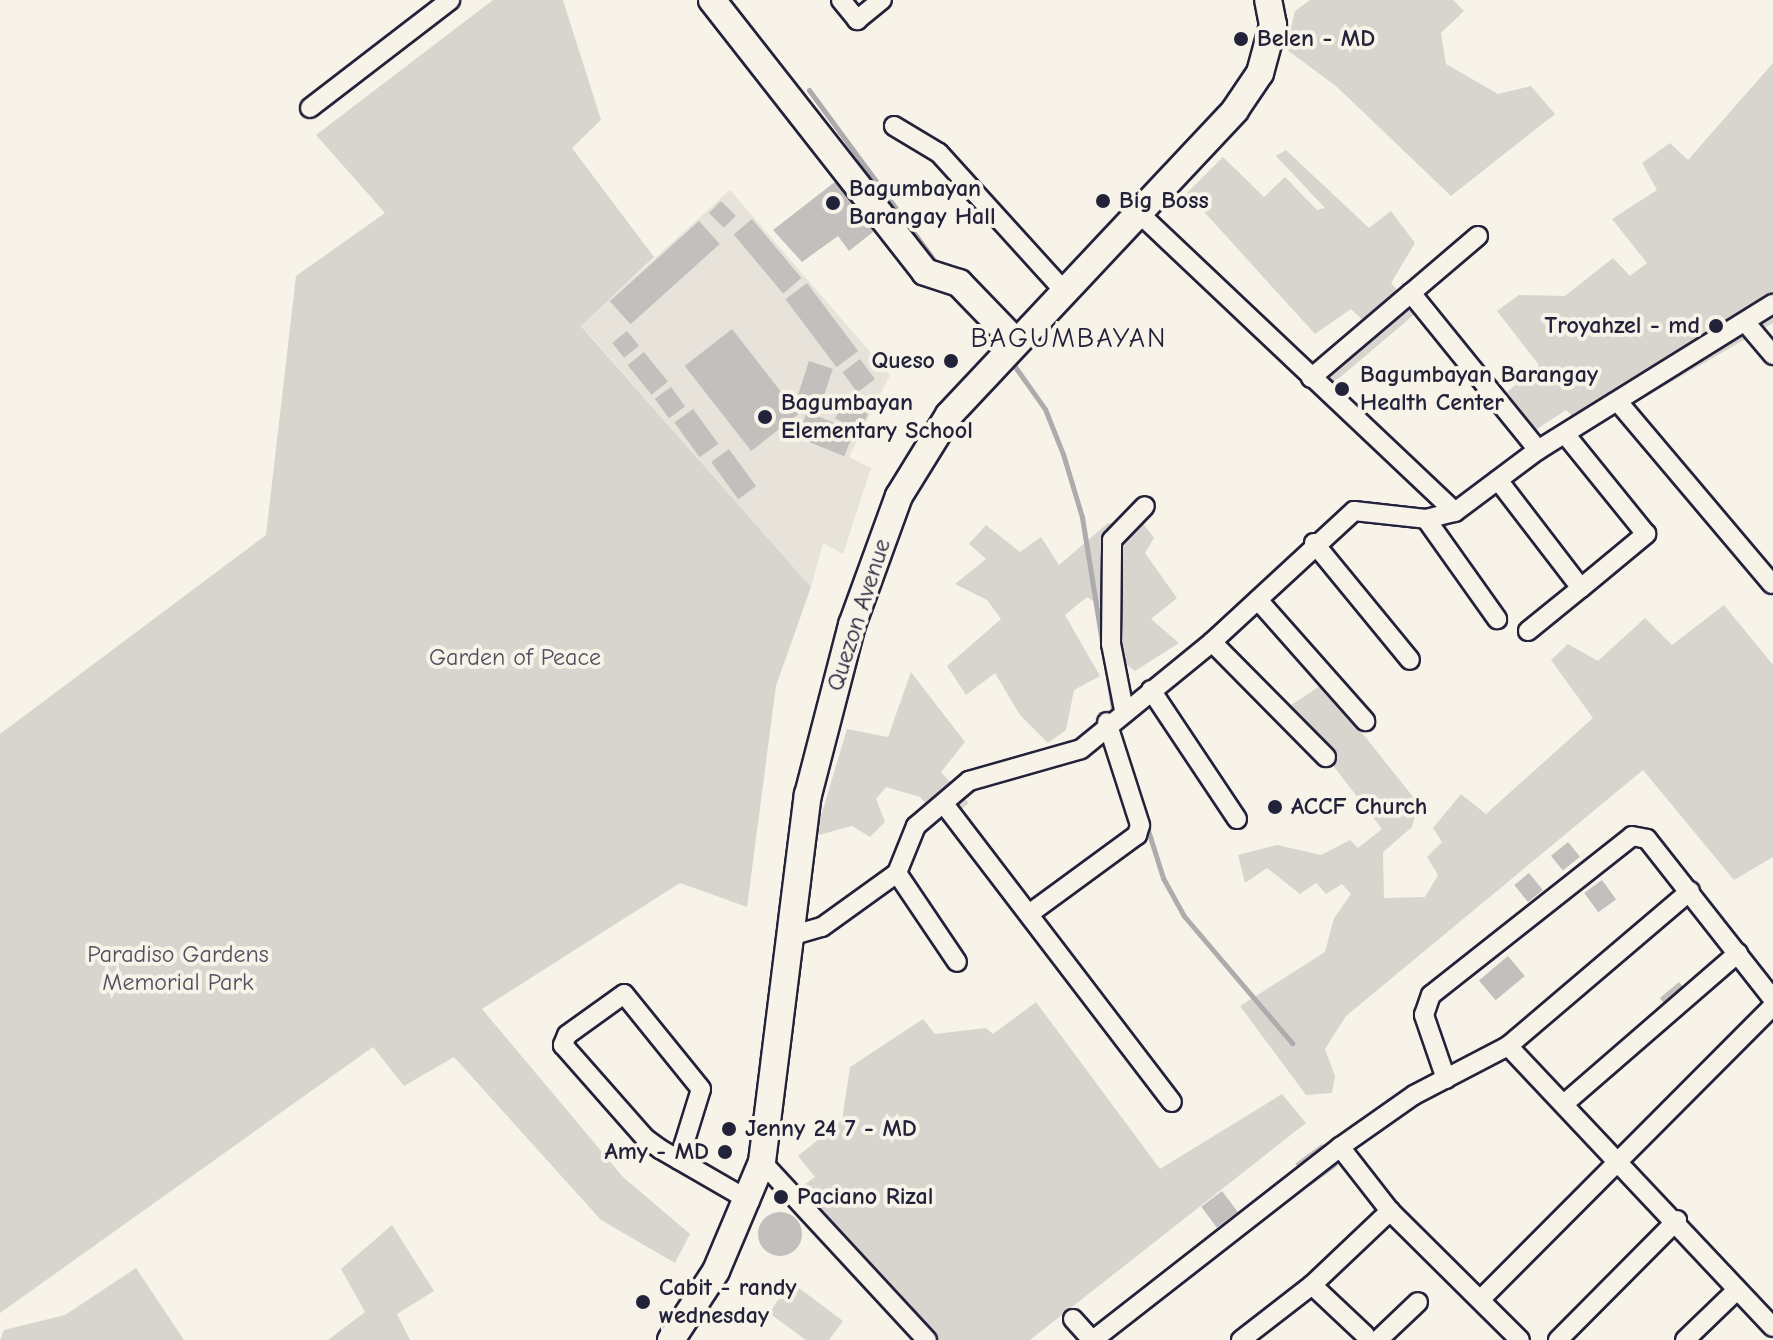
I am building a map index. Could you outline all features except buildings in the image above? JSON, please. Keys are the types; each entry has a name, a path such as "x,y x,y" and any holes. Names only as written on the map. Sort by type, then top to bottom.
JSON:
{"main road":[{"path":"712,0 925,272 959,283 1016,342"},
{"name":"Quezon Avenue","path":"671,1340 716,1271 750,1201 762,1162 808,795 827,712 893,512 920,455 1016,342 1141,215 1260,73 1273,25 1268,0"}],"street":[{"path":"310,108 450,0"},
{"path":"841,0 857,20 882,0"},
{"path":"894,126 949,164 1065,292"},
{"path":"1141,215 1455,512"},
{"path":"1311,378 1478,236"},
{"path":"1411,293 1538,450"},
{"path":"790,936 822,927 897,873 916,826 969,781 1081,749 1107,722 1212,642 1314,543 1354,511 1426,519 1455,512 1538,450 1619,403 1773,304"},
{"path":"1746,323 1773,355"},
{"path":"1619,403 1772,584"},
{"path":"1528,631 1646,534 1565,434"},
{"path":"1498,480 1581,588"},
{"path":"1124,710 1111,644 1112,540 1145,506"},
{"path":"1426,519 1497,619"},
{"path":"1314,543 1410,660"},
{"path":"1258,600 1365,721"},
{"path":"1212,642 1326,757"},
{"path":"1151,690 1237,819"},
{"path":"1029,914 1137,835 1140,825 1107,722"},
{"path":"944,804 1172,1102"},
{"path":"1446,1079 1424,1015 1431,995 1618,842 1632,836 1647,839 1773,999"},
{"path":"897,873 957,962"},
{"path":"1073,1319 1092,1340 1340,1147 1446,1079 1508,1046 1690,891"},
{"path":"1565,1103 1738,953"},
{"path":"679,1160 701,1089 624,994 567,1035 563,1045 645,1138 679,1160 750,1201"},
{"path":"1481,1299 1621,1165 1773,1006"},
{"path":"1508,1046 1677,1220 1773,1327"},
{"path":"1340,1147 1390,1211 1520,1340"},
{"path":"762,1162 927,1340"},
{"path":"1241,1340 1312,1285 1390,1211"},
{"path":"1558,1340 1677,1220"},
{"path":"1312,1285 1378,1338 1418,1302"},
{"path":"1685,1340 1737,1290"}],"shaded area":[{"name":"Bagumbayan Elementary School","path":"730,190 890,375 849,457 871,468 843,554 823,543 811,587 581,325"}],"green space":[{"name":"Garden of Peace","path":"493,0 563,0 601,120 572,148 654,257 581,326 811,587 776,686 747,907 680,883 482,1009 623,1177 690,1234 675,1263 601,1220 454,1057 404,1086 373,1047 0,1313 0,734 266,535 296,276 385,213 316,135"},
{"path":"1310,0 1453,0 1464,11 1441,33 1446,64 1498,94 1531,86 1555,114 1451,196 1337,87 1286,49 1295,11"},
{"path":"1773,63 1773,323 1587,431 1566,410 1534,431 1507,392 1539,365 1497,311 1519,295 1565,296 1613,258 1630,276 1647,263 1612,219 1657,190 1642,163 1670,143 1688,160"},
{"path":"1286,150 1369,228 1391,211 1415,243 1391,283 1416,313 1331,385 1319,377 1373,330 1351,309 1315,334 1187,193 1223,157 1264,197 1285,177 1317,210 1325,208 1276,156"},
{"path":"1142,522 1154,538 1145,553 1177,598 1151,619 1179,643 1135,671 1115,655 1104,608 1087,597 1065,615 1100,676 1074,690 1066,730 1048,743 1020,715 995,673 966,695 947,666 1001,619 987,600 955,584 986,559 969,544 986,525 1020,552 1041,537 1059,565 1108,523"},
{"path":"1724,605 1773,665 1773,857 1734,880 1643,770 1346,1016 1325,1049 1335,1076 1332,1093 1306,1095 1240,1006 1325,952 1334,918 1351,894 1342,884 1326,894 1316,883 1300,894 1267,868 1245,883 1238,855 1277,845 1321,855 1350,840 1358,848 1382,829 1288,707 1323,684 1418,803 1412,827 1383,852 1384,898 1425,897 1438,875 1427,857 1442,842 1433,828 1461,794 1486,814 1593,718 1551,660 1568,644 1598,661 1645,618 1672,645"},
{"path":"911,672 965,742 941,772 969,803 944,823 920,797 886,787 876,799 885,822 870,837 852,826 815,836 847,729 888,737"},
{"path":"1036,1002 1160,1169 1282,1094 1306,1123 1030,1340 938,1340 797,1190 815,1177 798,1156 842,1120 850,1067 923,1019 935,1034 986,1028 993,1034"},
{"path":"392,1225 434,1291 397,1314 410,1340 328,1340 365,1312 341,1269"},
{"path":"136,1268 184,1340 0,1340 4,1330 65,1315"},
{"path":"791,1282 843,1321 829,1340 806,1340 769,1313"}],"waterway":[{"path":"809,90 939,267"},
{"path":"1011,361 1045,409 1063,454 1082,517 1103,648"},
{"path":"1105,658 1114,715"},
{"path":"1146,824 1163,878 1184,916 1292,1043"}],"place":[{"name":"Belen - MD","path":"1241,39"},
{"name":"Big Boss","path":"1103,201"},
{"name":"Bagumbayan Barangay Hall","path":"833,203"},
{"name":"Troyahzel - md","path":"1716,326"},
{"name":"Queso","path":"951,361"},
{"name":"Bagumbayan Barangay Health Center","path":"1342,389"},
{"name":"Bagumbayan Elementary School","path":"765,417"},
{"name":"ACCF Church","path":"1275,807"},
{"name":"Jenny 24 7 - MD","path":"729,1129"},
{"name":"Amy - MD","path":"725,1152"},
{"name":"Paciano Rizal","path":"781,1197"},
{"name":"Cabit - randy wednesday","path":"643,1302"}],"district":[{"name":"BAGUMBAYAN","path":"1069,338"}],"park label":[{"name":"Paradiso Gardens Memorial Park","path":"178,969"}]}
